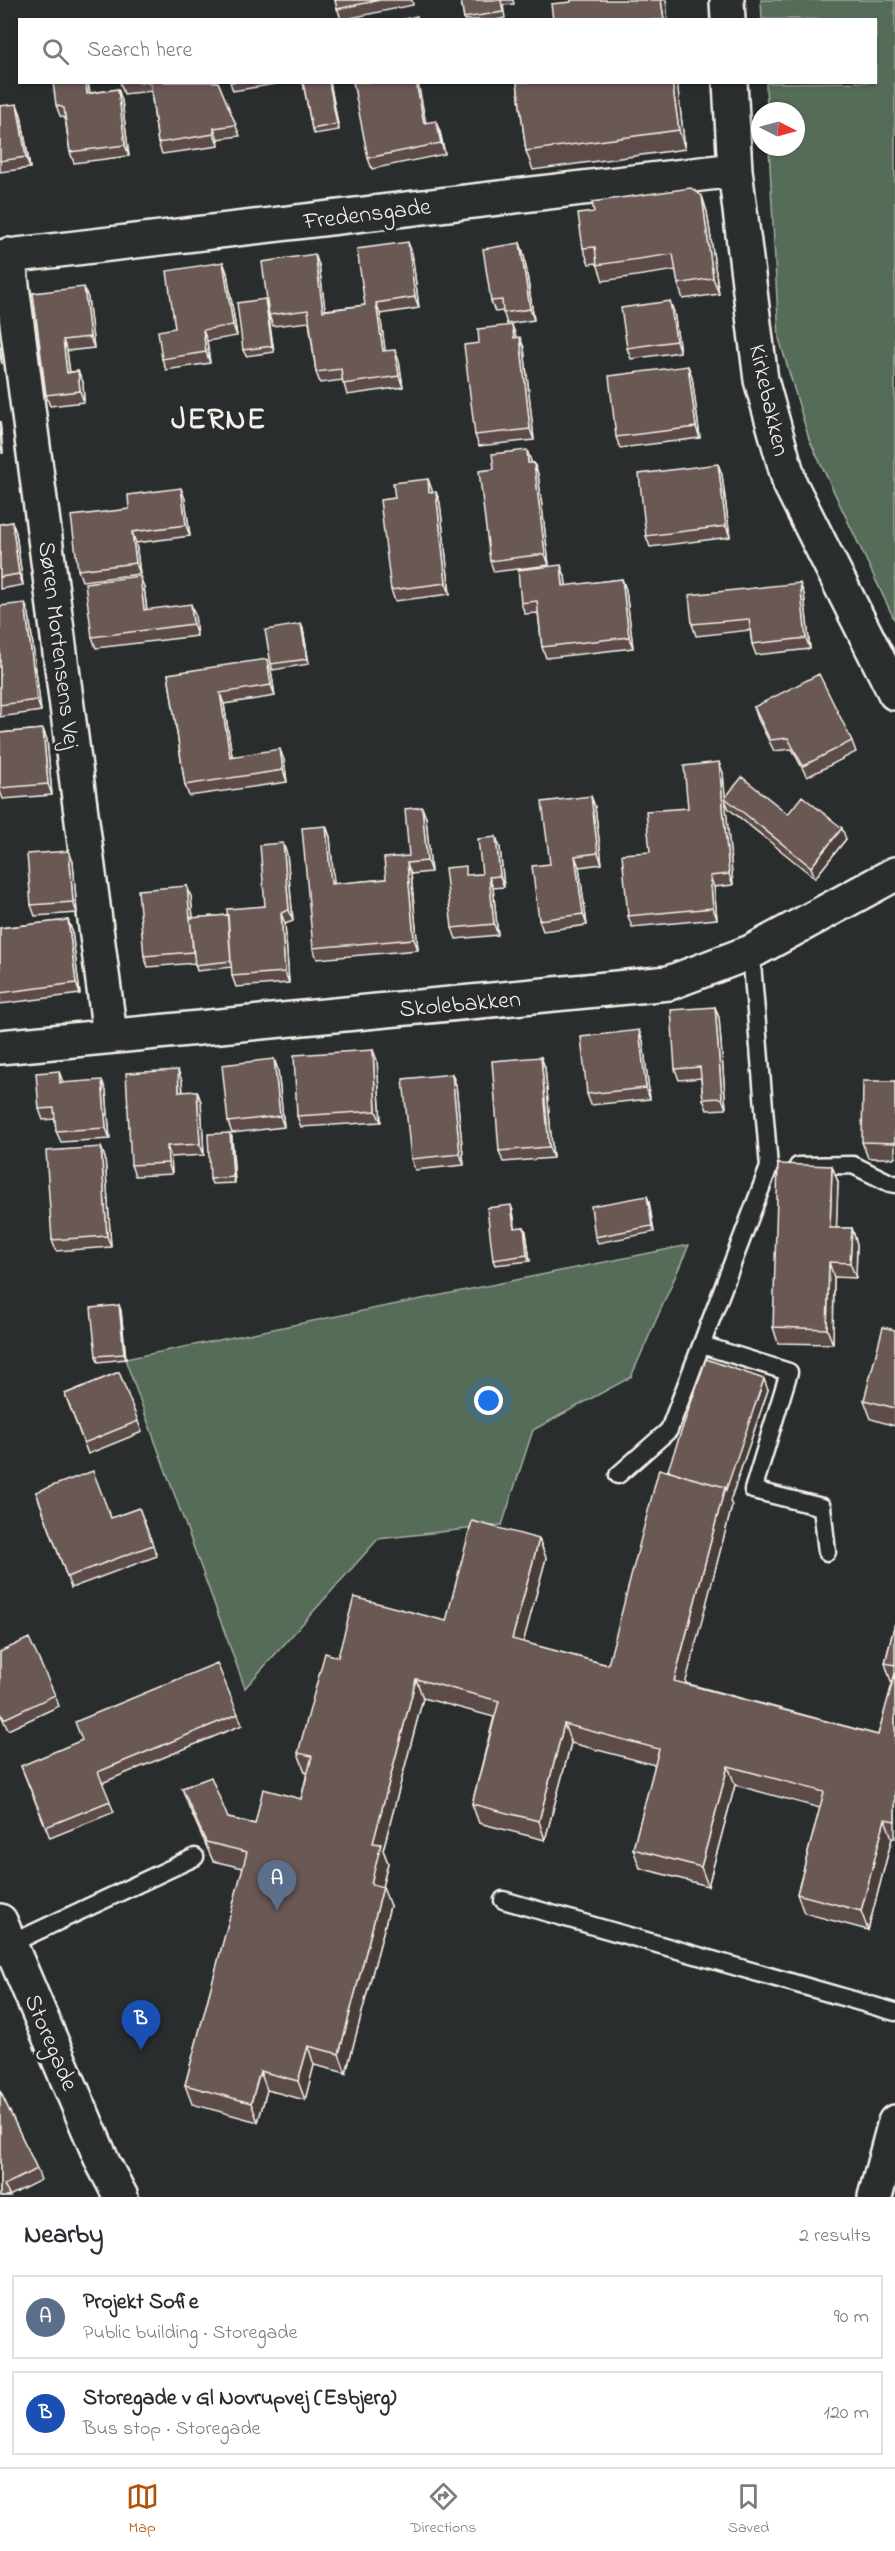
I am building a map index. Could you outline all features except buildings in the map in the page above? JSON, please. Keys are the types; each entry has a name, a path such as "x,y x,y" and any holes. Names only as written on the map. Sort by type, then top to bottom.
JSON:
{"street":[{"path":"727,0 728,18"},
{"name":"Kirkebakken","path":"730,84 735,170 761,380 790,484 895,693"},
{"name":"Fredensgade","path":"4,256 735,170"},
{"name":"Søren Mortensens Vej","path":"4,256 110,1035"},
{"name":"Skolebakken","path":"0,1047 669,983 751,952 895,874"},
{"name":"Storegade","path":"5,1933 103,2163 121,2197"},
{"path":"875,2197 895,2122"},
{"name":"Storegade","path":"103,2163 114,2197"}],"lane":[{"path":"618,1474 669,1430 769,1167 751,952"},
{"path":"769,1167 854,1165 895,1184"},
{"path":"702,1345 789,1372 753,1490 822,1507 827,1552"},
{"path":"5,1933 195,1857"},
{"path":"503,1900 895,2012"}],"green space":[{"path":"761,0 895,0 895,621 809,439 779,338 769,156 805,156 805,102 767,102 766,84 877,84 877,18 762,18"},
{"path":"689,1245 631,1377 533,1430 502,1525 378,1539 245,1688 125,1359"}],"place":[{"name":"Projekt Sofie","path":"277,1910"},
{"name":"Storegade v Gl Novrupvej (Esbjerg)","path":"141,2050"}],"district":[{"name":"JERNE","path":"219,418"}]}
